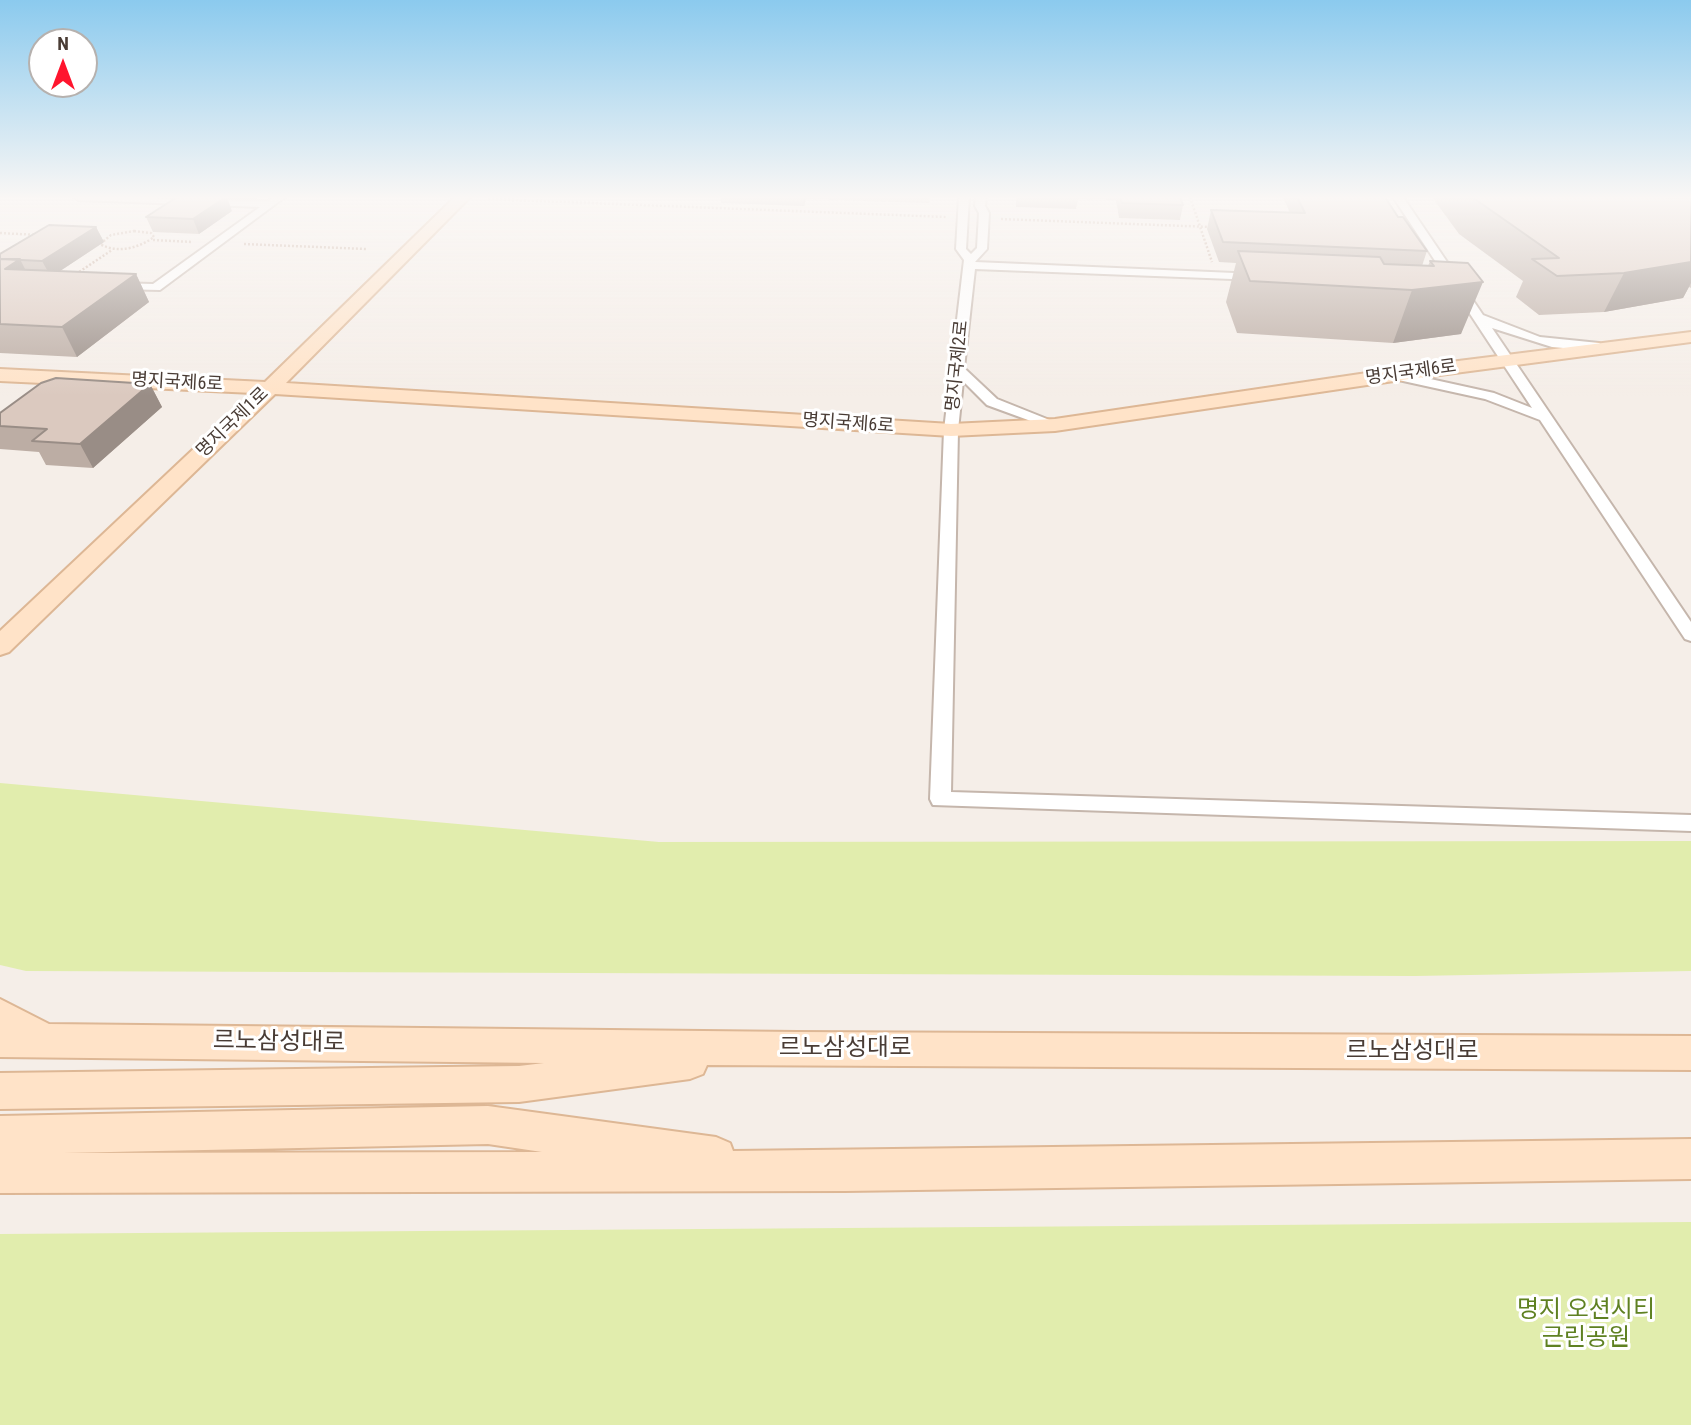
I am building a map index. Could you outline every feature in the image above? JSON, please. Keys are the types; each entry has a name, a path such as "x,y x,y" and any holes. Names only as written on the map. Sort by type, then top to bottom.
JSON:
{"main road":[{"name":"명지국제1로","path":"3,645 396,264"},
{"name":"명지국제6로","path":"0,375 270,388 951,430 1055,425 1394,375 1691,337"},
{"path":"0,1015 44,1040"},
{"name":"르노삼성대로","path":"0,1040 797,1049 1691,1054"},
{"path":"0,1091 519,1084 797,1049"},
{"path":"0,1135 488,1125 813,1171"},
{"path":"0,1173 813,1171 1691,1159"}],"street":[{"path":"102,285 156,288 189,264"},
{"name":"명지국제2로","path":"970,264 951,430 940,799 1691,823"},
{"path":"999,264 1277,278"},
{"path":"1444,264 1691,635"},
{"path":"1445,285 1459,286"},
{"path":"1478,318 1518,336 1542,342 1577,347 1617,346"},
{"path":"957,369 992,402 1055,425"},
{"path":"1394,375 1489,396 1545,418"},
{"path":"37,392 55,378"}],"path":[{"path":"69,278 91,264"},
{"path":"1212,264 1215,271"}],"green space":[{"path":"0,783 659,842 1691,841 1691,971 1415,976 26,971 0,965"},
{"name":"명지 오션시티 근린공원","path":"1691,1222 1691,1425 0,1425 0,1234"}],"building":[{"path":"0,264 13,264 5,269 136,274 62,327 0,324"},
{"path":"1243,264 1434,266 1432,264 1468,264 1483,282 1412,290 1250,281"},
{"path":"1539,264 1682,264 1624,273 1557,276"},
{"path":"56,378 150,384 80,444 32,441 47,429 0,426 0,413 41,383"}]}
